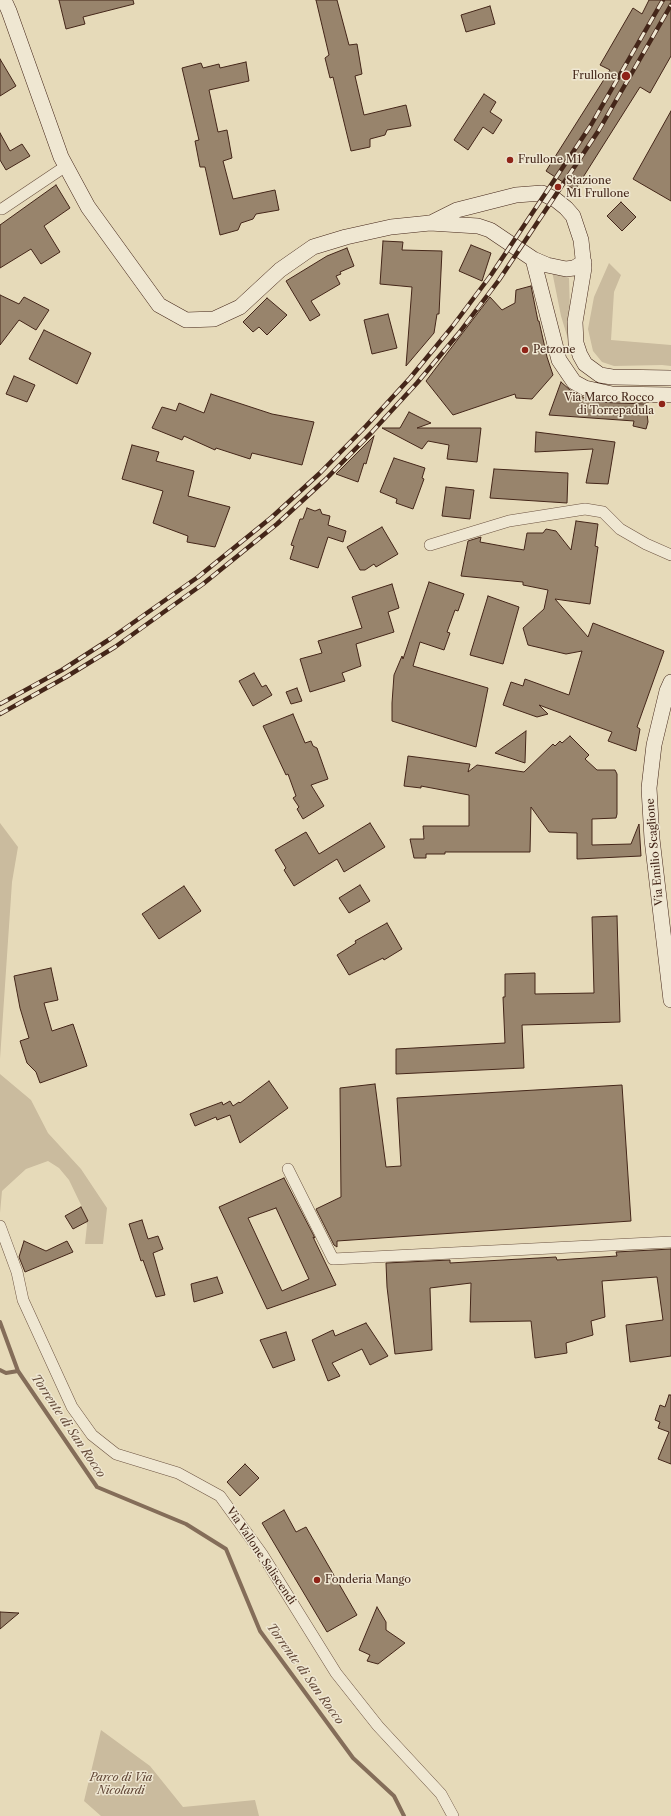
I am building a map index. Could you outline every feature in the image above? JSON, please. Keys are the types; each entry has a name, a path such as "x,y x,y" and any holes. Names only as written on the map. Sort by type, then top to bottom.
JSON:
{"main road":[{"path":"4,0 10,11 41,104 61,157 88,207 159,305 186,320 214,319 240,307 280,270 313,247 346,237 391,227 430,223 467,225 490,230 533,259 547,265 566,269 574,268 584,262"},
{"path":"430,223 457,210 504,197 526,193 542,193 566,208 573,216 581,240 584,262 575,322 576,343 585,364 600,375 606,376 671,378"},
{"path":"533,259 559,360 574,382 586,388 612,394 671,395"},
{"name":"Via Emilio Scaglione","path":"671,682 667,691 654,745 649,788 652,839 671,1000"}],"street":[{"path":"0,209 66,166"},
{"path":"430,545 509,521 585,509 603,512 620,529 646,544 671,555"},
{"path":"288,1169 333,1259 671,1242"},
{"name":"Via Vallone Saliscendi","path":"0,1226 17,1272 23,1300 72,1407 92,1435 116,1454 178,1472 220,1496 262,1554 336,1673 378,1726 441,1794 453,1816"}],"green space":[{"path":"609,263 621,275 614,292 611,340 671,345 671,366 614,366 602,362 593,351 588,329 594,297"},
{"path":"552,271 569,278 571,349 561,316"},
{"path":"0,823 18,847 12,882 0,1059"},
{"path":"0,1074 31,1100 48,1133 81,1169 107,1208 103,1244 85,1244 87,1225 82,1207 69,1180 59,1168 48,1161 26,1169 2,1191 0,1213"},
{"name":"Parco di Via Nicolardi","path":"101,1730 150,1766 183,1807 255,1800 259,1816 101,1816 84,1801"}],"building":[{"path":"59,0 133,0 134,4 83,17 85,24 66,29"},
{"path":"316,0 337,0 349,45 357,44 362,74 355,76 364,115 406,105 411,126 387,130 385,135 370,139 370,147 351,151 333,77 330,78 325,58 329,55"},
{"path":"649,0 671,0 671,56 650,93 640,87 575,190 546,171 610,70 600,65 633,8 642,14"},
{"path":"490,6 495,24 466,32 461,15"},
{"path":"0,59 16,86 0,96"},
{"path":"246,62 249,81 209,90 218,132 227,130 232,158 223,161 233,199 275,190 279,210 256,214 253,219 241,223 238,230 220,235 205,167 200,167 195,141 199,140 182,68 201,63 203,68 219,64 220,68"},
{"path":"484,94 496,102 490,112 502,120 493,134 483,127 468,150 454,140"},
{"path":"671,111 671,201 633,179"},
{"path":"0,133 10,151 22,144 30,156 6,170 0,160"},
{"path":"56,185 70,208 44,226 60,252 41,264 31,249 0,268 0,225"},
{"path":"621,202 636,217 622,231 607,216"},
{"path":"383,241 403,242 402,250 442,251 439,314 437,314 434,333 406,366 412,287 380,284"},
{"path":"471,245 491,253 482,281 459,271"},
{"path":"347,248 354,266 340,272 341,274 336,276 340,284 311,301 320,315 310,321 286,281 327,256"},
{"path":"531,286 538,321 553,375 532,399 516,398 515,394 453,415 426,381 490,297 502,310 515,303 516,290"},
{"path":"0,295 19,304 24,297 49,310 36,330 19,320 0,345"},
{"path":"267,298 287,315 267,335 259,327 253,332 243,322"},
{"path":"388,314 397,348 372,354 364,320"},
{"path":"44,330 91,353 77,384 29,359"},
{"path":"14,376 35,385 27,402 6,394"},
{"path":"561,382 570,390 592,402 646,404 648,422 646,429 633,426 634,421 549,415"},
{"path":"211,394 272,414 314,422 302,465 252,453 250,459 216,448 215,450 184,436 182,440 152,428 162,407 176,411 179,403 204,413"},
{"path":"409,412 431,423 417,428 481,428 477,462 447,459 449,445 428,441 422,449 382,428 400,428"},
{"path":"536,432 615,442 608,484 586,483 593,449 535,452"},
{"path":"374,436 366,464 364,463 358,482 336,474"},
{"path":"132,445 159,452 156,461 194,471 188,496 230,507 215,547 187,542 188,536 153,523 163,491 122,479"},
{"path":"394,458 425,468 422,478 424,479 413,509 396,503 397,499 380,492"},
{"path":"494,469 568,473 567,503 490,498"},
{"path":"446,487 474,490 470,519 442,516"},
{"path":"307,508 315,511 320,509 322,514 330,516 328,525 346,531 343,542 328,537 318,568 290,559 294,546 291,545 300,519 303,519"},
{"path":"576,521 598,524 595,546 598,547 590,604 555,599 588,637 593,623 664,651 637,727 640,729 636,751 608,741 612,732 539,705 548,714 537,717 503,705 511,682 523,686 525,679 569,695 582,651 566,654 528,645 523,628 544,609 548,590 523,585 523,582 461,576 468,541 481,537 480,542 524,550 527,533 543,533 546,529 556,531 571,550"},
{"path":"382,527 398,554 376,567 374,564 365,570 360,570 347,547"},
{"path":"429,582 464,594 458,611 455,610 447,632 450,633 444,650 420,642 413,666 488,688 476,747 392,721 394,675 402,656 403,659"},
{"path":"392,584 399,608 388,612 394,632 356,644 361,666 342,673 345,681 310,692 300,659 322,653 318,641 362,628 352,597"},
{"path":"488,596 519,607 503,664 470,655"},
{"path":"254,673 262,687 266,685 272,695 253,706 239,681"},
{"path":"297,688 302,701 291,704 286,692"},
{"path":"293,714 305,743 311,741 313,746 317,748 328,779 311,785 324,806 303,819 297,809 299,807 293,798 296,796 288,774 286,775 263,726"},
{"path":"526,731 525,763 495,753"},
{"path":"570,736 589,755 585,759 597,770 615,770 617,774 616,818 592,819 592,845 631,844 639,824 641,856 577,859 577,833 549,832 531,807 530,852 445,852 445,854 426,854 426,858 414,858 410,839 424,839 423,826 469,826 469,795 421,786 421,788 404,786 408,756 470,764 468,772 477,765 524,772 553,744 555,746 560,741 562,743"},
{"path":"370,823 385,847 344,872 337,859 294,886 284,870 286,868 275,850 306,832 319,854"},
{"path":"360,885 370,901 349,913 339,898"},
{"path":"184,886 201,911 159,939 142,914"},
{"path":"617,916 620,1022 522,1025 524,1068 396,1074 396,1049 505,1043 503,997 505,997 505,974 535,973 535,994 594,993 592,917"},
{"path":"387,923 402,949 384,960 383,958 349,975 337,955 356,943 355,941"},
{"path":"51,968 58,1000 44,1003 52,1031 73,1024 87,1066 40,1083 36,1072 27,1063 20,1041 29,1038 20,1008 14,976"},
{"path":"269,1081 288,1108 240,1143 230,1115 217,1120 216,1117 195,1126 190,1114 222,1102 223,1105 230,1101 233,1106 239,1102 240,1103"},
{"path":"375,1084 386,1167 401,1166 397,1098 622,1085 631,1221 337,1241 337,1247 334,1245 316,1209 341,1197 340,1088"},
{"path":"284,1178 315,1238 313,1237 336,1285 267,1309 219,1207","holes":["276,1208 309,1279 282,1291 248,1218"]},
{"path":"81,1207 88,1221 73,1229 65,1216"},
{"path":"142,1220 148,1239 158,1236 163,1249 153,1253 165,1295 156,1297 143,1260 141,1261 129,1224"},
{"path":"24,1241 46,1251 67,1241 73,1252 25,1272 19,1257"},
{"path":"671,1249 671,1356 630,1362 626,1325 663,1320 657,1277 602,1281 605,1317 591,1321 593,1335 566,1343 567,1353 535,1358 531,1321 470,1322 471,1283 430,1288 432,1350 395,1354 387,1287 386,1263 450,1260 450,1263 556,1257 557,1260 617,1256 616,1252"},
{"path":"217,1277 223,1293 194,1302 191,1284"},
{"path":"366,1323 388,1356 370,1365 362,1349 332,1363 340,1376 328,1381 312,1340 333,1330 335,1336"},
{"path":"286,1332 295,1360 273,1368 260,1340"},
{"path":"669,1395 671,1395 671,1464 658,1459 669,1432 658,1428 660,1422 655,1420 660,1405 665,1407"},
{"path":"245,1464 259,1478 240,1496 227,1482"},
{"name":"Fonderia Mango","path":"284,1510 296,1532 306,1527 357,1615 327,1632 262,1523"},
{"path":"377,1607 386,1622 386,1630 405,1643 378,1664 367,1661 370,1655 359,1650"},
{"path":"0,1612 19,1613 0,1629"}],"waterway":[{"name":"Torrente di San Rocco","path":"0,1322 18,1371 97,1487 186,1524 226,1549 260,1631 353,1758 394,1796 404,1816"},
{"path":"0,1370 6,1373 18,1371"}],"railway":[{"path":"0,704 62,670 110,639 198,577 272,517 320,473 366,426 410,378 452,327 491,275 591,125 663,0"},
{"path":"0,714 66,677 115,647 203,584 277,524 326,479 372,432 417,383 459,333 499,280 599,130 671,5"}],"place":[{"name":"Frullone","path":"626,76"},
{"name":"Frullone M1","path":"510,160"},
{"name":"Stazione M1 Frullone","path":"558,187"},
{"name":"Petzone","path":"525,350"},
{"name":"Via Marco Rocco di Torrepadula","path":"662,404"},
{"name":"Fonderia Mango","path":"317,1580"}]}
